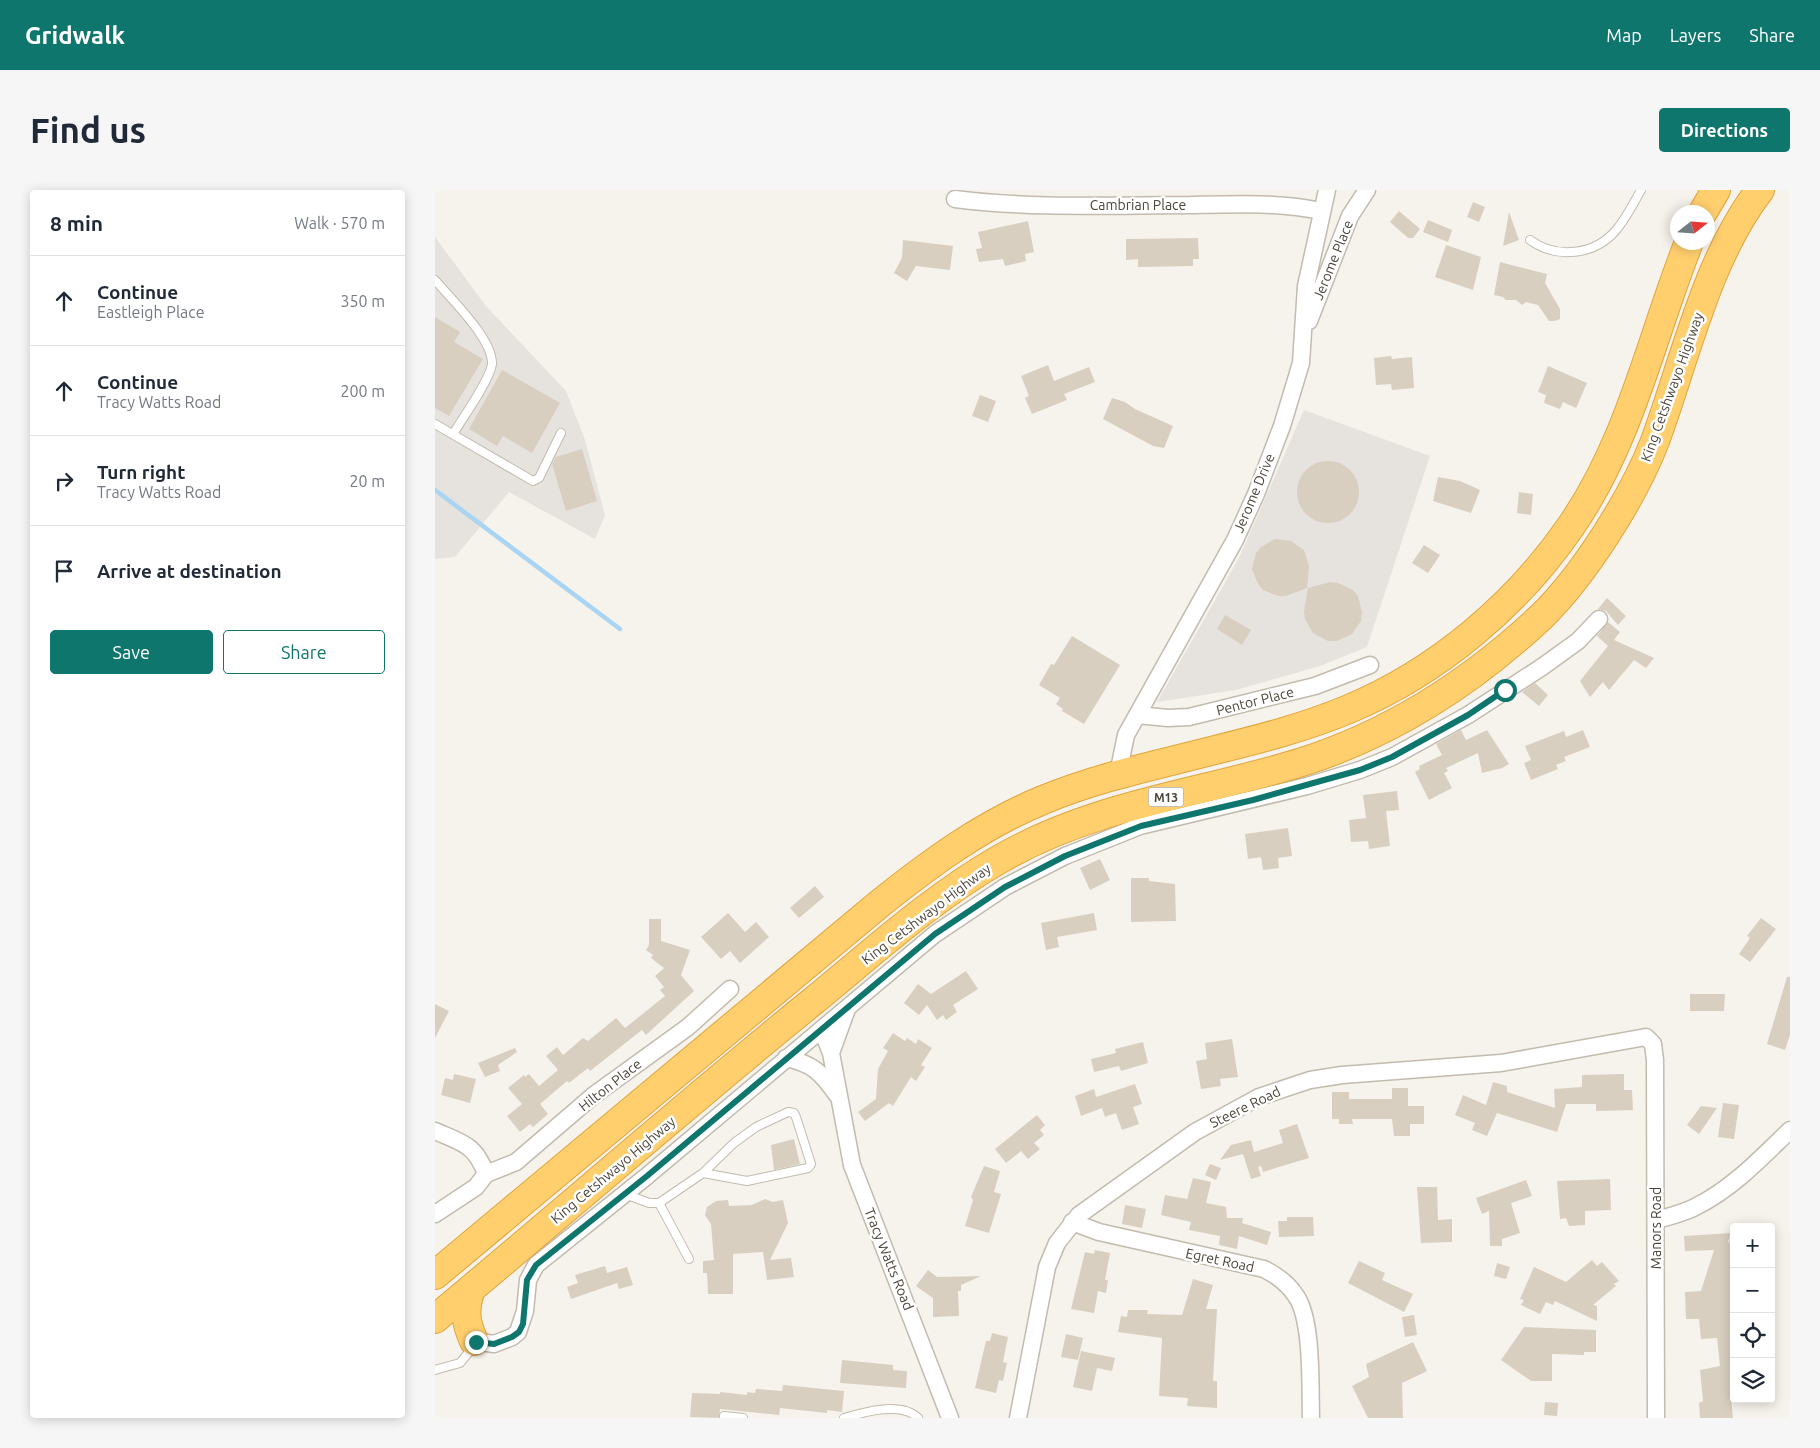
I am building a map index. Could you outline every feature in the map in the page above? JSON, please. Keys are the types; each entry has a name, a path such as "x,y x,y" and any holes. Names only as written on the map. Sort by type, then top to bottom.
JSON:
{"highway":[{"path":"1707,205 1716,190"},
{"name":"King Cetshwayo Highway","path":"435,1319 740,1060 919,915 996,861 1034,840 1104,813 1299,763 1346,747 1387,728 1441,697 1544,614 1605,535 1653,447 1721,253 1739,221 1760,190"},
{"name":"M13","path":"435,1274 915,875 951,849 1000,820 1043,800 1118,774 1243,743 1326,718 1350,709 1435,663 1493,615 1553,551 1602,476 1635,398 1673,282 1686,250"},
{"path":"471,1289 466,1302 466,1318 475,1341"},
{"path":"435,1333 452,1333 475,1341"}],"street":[{"name":"Jerome Drive","path":"1118,774 1126,735 1235,540 1256,494 1294,389 1301,363 1306,286 1327,190"},
{"name":"Jerome Place","path":"1304,332 1350,216 1367,190"},
{"name":"Cambrian Place","path":"955,199 993,204 1088,206 1269,204 1321,211"},
{"path":"475,1341 494,1344 519,1332 523,1324 527,1280 536,1265 625,1194 935,934 1005,887 1065,856 1141,826 1298,788 1360,770 1392,757 1468,715 1542,667 1578,641 1599,619"},
{"name":"Pentor Place","path":"1137,715 1169,718 1197,715 1315,686 1369,665"},
{"name":"Hilton Place","path":"486,1174 516,1162 594,1095 688,1027 730,989"},
{"path":"831,1053 847,1009"},
{"name":"Tracy Watts Road","path":"822,1030 831,1053 838,1097 853,1165 868,1210 885,1247 950,1418"},
{"name":"Steere Road","path":"1018,1418 1047,1267 1057,1243 1072,1222 1095,1203 1195,1132 1237,1108 1280,1088 1342,1075 1501,1063 1647,1037 1650,1039"},
{"name":"Manors Road","path":"1650,1039 1653,1044 1655,1060 1657,1220 1656,1418"},
{"name":"Tracy Watts Road","path":"786,1058 811,1065 838,1097"},
{"path":"1657,1220 1697,1206 1712,1198 1790,1130"},
{"path":"435,1132 461,1142 474,1151 480,1158 486,1174 477,1187 435,1214"},
{"name":"Egret Road","path":"1072,1222 1099,1232 1264,1269 1274,1274 1297,1296 1303,1311 1307,1333 1311,1418"}],"lane":[{"path":"1530,240 1539,246 1557,252 1571,253 1582,251 1605,240 1616,230 1641,190"},
{"path":"435,280 481,335 491,355 492,366 488,377 453,434"},
{"path":"435,424 533,481 539,478 561,433"},
{"path":"625,1194 649,1203 659,1203 703,1173 734,1143 757,1128 788,1112 793,1113 796,1117 811,1164 809,1168 747,1181 703,1173"},
{"path":"659,1203 689,1259"},
{"path":"435,1370 460,1363 465,1359 475,1341"},
{"path":"844,1418 871,1410 903,1410 912,1413 918,1418"},
{"path":"724,1416 743,1418"}],"shaded area":[{"path":"435,237 486,306 566,391 585,440 605,515 595,539 509,492 455,557 435,559"},
{"path":"1304,410 1430,456 1367,647 1320,666 1236,690 1157,702 1239,558"}],"building":[{"path":"1473,202 1485,207 1479,222 1467,217"},
{"path":"1399,211 1420,229 1413,238 1408,238 1390,222"},
{"path":"1509,212 1519,240 1503,246"},
{"path":"1428,220 1452,230 1448,242 1423,232"},
{"path":"1028,221 1034,252 1025,254 1026,261 1005,266 1003,259 979,262 976,249 982,248 978,232"},
{"path":"1198,238 1199,259 1193,259 1193,266 1138,267 1138,259 1126,260 1126,239"},
{"path":"903,240 953,246 950,270 916,266 907,281 894,273 902,258"},
{"path":"1446,245 1481,257 1473,290 1435,277"},
{"path":"1500,262 1547,274 1545,283 1560,309 1560,319 1549,321 1538,305 1526,302 1522,305 1516,300 1506,300 1503,297 1494,295"},
{"path":"435,317 460,332 454,342 483,359 449,416 435,408"},
{"path":"1391,356 1392,359 1412,357 1414,388 1392,390 1391,384 1376,385 1374,358"},
{"path":"1048,365 1054,381 1089,367 1095,382 1064,394 1067,400 1032,414 1025,398 1029,396 1021,376"},
{"path":"1548,366 1587,383 1576,408 1563,402 1560,409 1544,403 1546,395 1538,392"},
{"path":"502,370 560,403 532,453 503,436 497,446 469,429"},
{"path":"980,395 996,401 988,422 972,416"},
{"path":"1112,398 1125,402 1135,409 1173,426 1164,448 1153,446 1103,419"},
{"path":"582,449 597,501 566,511 552,464 556,457"},
{"path":"1328,461 1345,466 1350,470 1354,475 1359,492 1354,509 1350,514 1345,518 1328,523 1311,518 1306,514 1302,509 1297,492 1302,475 1306,470 1311,466"},
{"path":"1438,477 1460,481 1480,490 1471,513 1433,501"},
{"path":"1519,492 1533,494 1531,515 1517,513"},
{"path":"1275,539 1291,541 1304,550 1309,566 1307,588 1286,596 1278,596 1263,590 1258,584 1252,569 1256,553 1261,547"},
{"path":"1424,545 1440,555 1428,573 1412,563"},
{"path":"1330,582 1338,583 1353,590 1358,596 1362,612 1361,621 1352,634 1337,641 1328,641 1313,633 1305,619 1304,611 1308,588"},
{"path":"1607,598 1626,616 1618,625 1606,611 1598,609"},
{"path":"1225,615 1251,630 1242,645 1217,629"},
{"path":"1608,622 1620,632 1614,640 1654,658 1646,668 1634,660 1609,690 1603,682 1590,697 1580,681 1608,646 1597,636"},
{"path":"1072,636 1120,665 1084,724 1062,711 1063,709 1056,704 1060,698 1039,685 1051,664 1054,665"},
{"path":"1535,683 1548,695 1539,706 1522,692"},
{"path":"1461,730 1466,740 1487,730 1509,764 1502,768 1482,773 1478,753 1446,768 1448,771 1444,773 1452,788 1429,800 1415,772 1420,769 1419,766 1442,755 1436,744"},
{"path":"1583,730 1590,747 1564,757 1566,761 1556,765 1558,769 1531,780 1524,763 1531,760 1525,746 1564,731 1566,737"},
{"path":"1397,791 1399,810 1386,811 1390,846 1369,849 1368,841 1351,842 1349,820 1366,818 1363,795"},
{"path":"1288,828 1292,856 1278,858 1279,868 1263,870 1261,857 1248,859 1245,834"},
{"path":"1100,859 1110,880 1090,890 1080,868"},
{"path":"1131,878 1149,878 1149,881 1175,884 1176,921 1131,922"},
{"path":"815,886 824,897 799,918 790,908"},
{"path":"728,913 745,932 756,922 769,937 740,963 730,951 721,959 701,937"},
{"path":"1094,913 1097,930 1057,937 1059,947 1046,950 1041,923"},
{"path":"1761,918 1776,929 1750,962 1739,954 1750,938 1747,936"},
{"path":"649,919 661,919 661,941 690,950 681,975 694,991 646,1035 642,1030 590,1071 588,1068 569,1083 567,1081 540,1104 548,1114 533,1127 530,1124 520,1132 507,1116 522,1104 508,1088 524,1075 525,1077 529,1074 539,1086 558,1070 546,1056 557,1047 563,1055 583,1038 588,1041 616,1018 625,1028 665,996 660,990 664,987 655,976 664,968 651,958 653,955 646,950 649,945"},
{"path":"966,971 978,989 953,1005 957,1012 946,1020 943,1015 937,1020 927,1005 919,1015 904,1003 918,984 931,994"},
{"path":"1787,977 1790,977 1790,1035 1785,1050 1767,1044"},
{"path":"1690,994 1725,994 1724,1011 1690,1011"},
{"path":"435,1004 449,1011 435,1038"},
{"path":"893,1033 905,1041 907,1038 916,1044 918,1039 932,1048 921,1065 925,1067 916,1081 911,1077 893,1106 889,1103 865,1121 858,1112 876,1099 878,1069 888,1051 883,1048"},
{"path":"1232,1039 1238,1077 1220,1079 1221,1086 1201,1089 1196,1061 1207,1059 1205,1043"},
{"path":"1143,1042 1148,1063 1121,1071 1119,1066 1094,1072 1091,1059 1116,1053 1115,1049"},
{"path":"515,1048 517,1052 498,1065 500,1071 485,1077 478,1063"},
{"path":"454,1074 476,1079 470,1103 441,1095 445,1078 453,1080"},
{"path":"1624,1074 1624,1090 1632,1090 1633,1110 1596,1111 1596,1104 1566,1104 1557,1132 1497,1113 1487,1136 1472,1130 1475,1123 1455,1115 1463,1095 1486,1105 1493,1082 1507,1086 1507,1092 1555,1108 1554,1089 1582,1087 1582,1075"},
{"path":"1135,1084 1142,1104 1133,1107 1139,1124 1122,1130 1116,1113 1105,1117 1102,1108 1081,1116 1075,1096 1094,1089 1096,1097"},
{"path":"1392,1088 1408,1088 1408,1106 1424,1106 1424,1124 1410,1124 1410,1136 1394,1136 1392,1119 1352,1119 1353,1124 1339,1124 1339,1119 1332,1119 1332,1092 1349,1092 1349,1099 1392,1099"},
{"path":"1723,1103 1739,1105 1734,1139 1718,1137"},
{"path":"1701,1106 1717,1108 1699,1134 1687,1125"},
{"path":"1037,1115 1045,1125 1040,1130 1044,1135 1034,1143 1040,1149 1028,1159 1021,1151 1006,1163 995,1149"},
{"path":"1297,1124 1309,1158 1263,1172 1261,1166 1258,1167 1261,1176 1251,1179 1243,1154 1220,1160 1231,1145 1251,1140 1254,1152 1283,1143 1279,1130"},
{"path":"794,1139 800,1164 774,1170 771,1145"},
{"path":"1210,1164 1221,1168 1216,1180 1205,1175"},
{"path":"984,1166 1000,1171 994,1192 1001,1194 989,1233 965,1226 973,1200 971,1197"},
{"path":"1193,1178 1211,1182 1206,1203 1226,1207 1227,1218 1243,1218 1242,1223 1271,1232 1267,1245 1239,1236 1237,1249 1219,1245 1220,1236 1189,1230 1191,1222 1161,1215 1165,1195 1187,1199"},
{"path":"1610,1179 1611,1210 1585,1211 1585,1225 1569,1226 1566,1218 1560,1219 1557,1181"},
{"path":"1526,1180 1532,1196 1511,1203 1520,1233 1502,1239 1502,1246 1490,1246 1489,1211 1482,1214 1476,1198"},
{"path":"1417,1187 1437,1187 1438,1220 1452,1219 1452,1242 1421,1243"},
{"path":"765,1199 773,1202 783,1200 788,1223 770,1260 791,1258 794,1277 767,1280 763,1252 733,1254 733,1294 708,1294 707,1273 703,1273 703,1261 714,1260 711,1224 705,1215 707,1207 716,1201 728,1200 729,1206 752,1205"},
{"path":"1125,1205 1146,1209 1142,1228 1122,1224"},
{"path":"1287,1217 1313,1217 1314,1236 1279,1237 1278,1221 1287,1221"},
{"path":"1730,1233 1728,1242 1730,1243 1730,1403 1732,1403 1733,1418 1700,1418 1699,1403 1703,1401 1700,1370 1720,1366 1717,1338 1701,1339 1699,1319 1686,1319 1685,1292 1701,1291 1714,1250 1685,1251 1684,1236"},
{"path":"1095,1250 1110,1253 1105,1280 1108,1280 1106,1293 1098,1291 1094,1313 1071,1309 1085,1252 1094,1254"},
{"path":"1592,1260 1597,1266 1602,1262 1619,1281 1614,1284 1616,1286 1593,1305 1597,1306 1597,1321 1555,1301 1553,1305 1546,1302 1540,1314 1521,1305 1524,1300 1520,1299 1534,1267 1566,1282"},
{"path":"1359,1261 1385,1273 1382,1280 1413,1294 1404,1312 1348,1283"},
{"path":"1497,1263 1510,1267 1506,1279 1494,1276"},
{"path":"605,1266 607,1273 627,1267 633,1285 619,1289 617,1283 571,1299 567,1287 578,1283 575,1275"},
{"path":"928,1270 937,1277 981,1276 961,1285 961,1291 958,1291 959,1316 933,1317 933,1298 916,1286"},
{"path":"1193,1279 1213,1285 1206,1309 1217,1309 1213,1381 1217,1381 1217,1408 1187,1406 1188,1398 1159,1396 1162,1338 1118,1332 1121,1316 1127,1317 1128,1310 1148,1310 1147,1314 1182,1315"},
{"path":"1414,1315 1417,1335 1405,1337 1402,1317"},
{"path":"1524,1327 1596,1330 1596,1352 1584,1352 1584,1355 1552,1354 1552,1381 1531,1381 1501,1360"},
{"path":"992,1333 1008,1337 1003,1362 1007,1363 1003,1381 999,1380 996,1393 975,1388 986,1341 990,1341"},
{"path":"1066,1334 1083,1338 1078,1360 1061,1357"},
{"path":"1413,1342 1427,1371 1402,1383 1403,1418 1368,1418 1352,1386 1369,1377 1366,1364"},
{"path":"1081,1351 1115,1358 1112,1371 1097,1368 1092,1391 1073,1387"},
{"path":"842,1360 893,1365 893,1370 907,1371 906,1388 840,1383"},
{"path":"783,1385 844,1391 842,1412 827,1410 827,1413 780,1408 779,1415 720,1409 719,1418 690,1417 692,1393 720,1394 720,1392 747,1395 747,1392 755,1393 756,1389 782,1391"},
{"path":"1545,1402 1558,1403 1557,1416 1544,1415"}],"waterway":[{"path":"435,490 620,629"}],"route":[{"path":"476,1342 494,1344 519,1332 523,1324 525,1311 527,1280 536,1265 548,1254 647,1176 935,934 1005,887 1065,856 1141,826 1253,800 1360,770 1392,757 1468,715 1505,690"}]}
